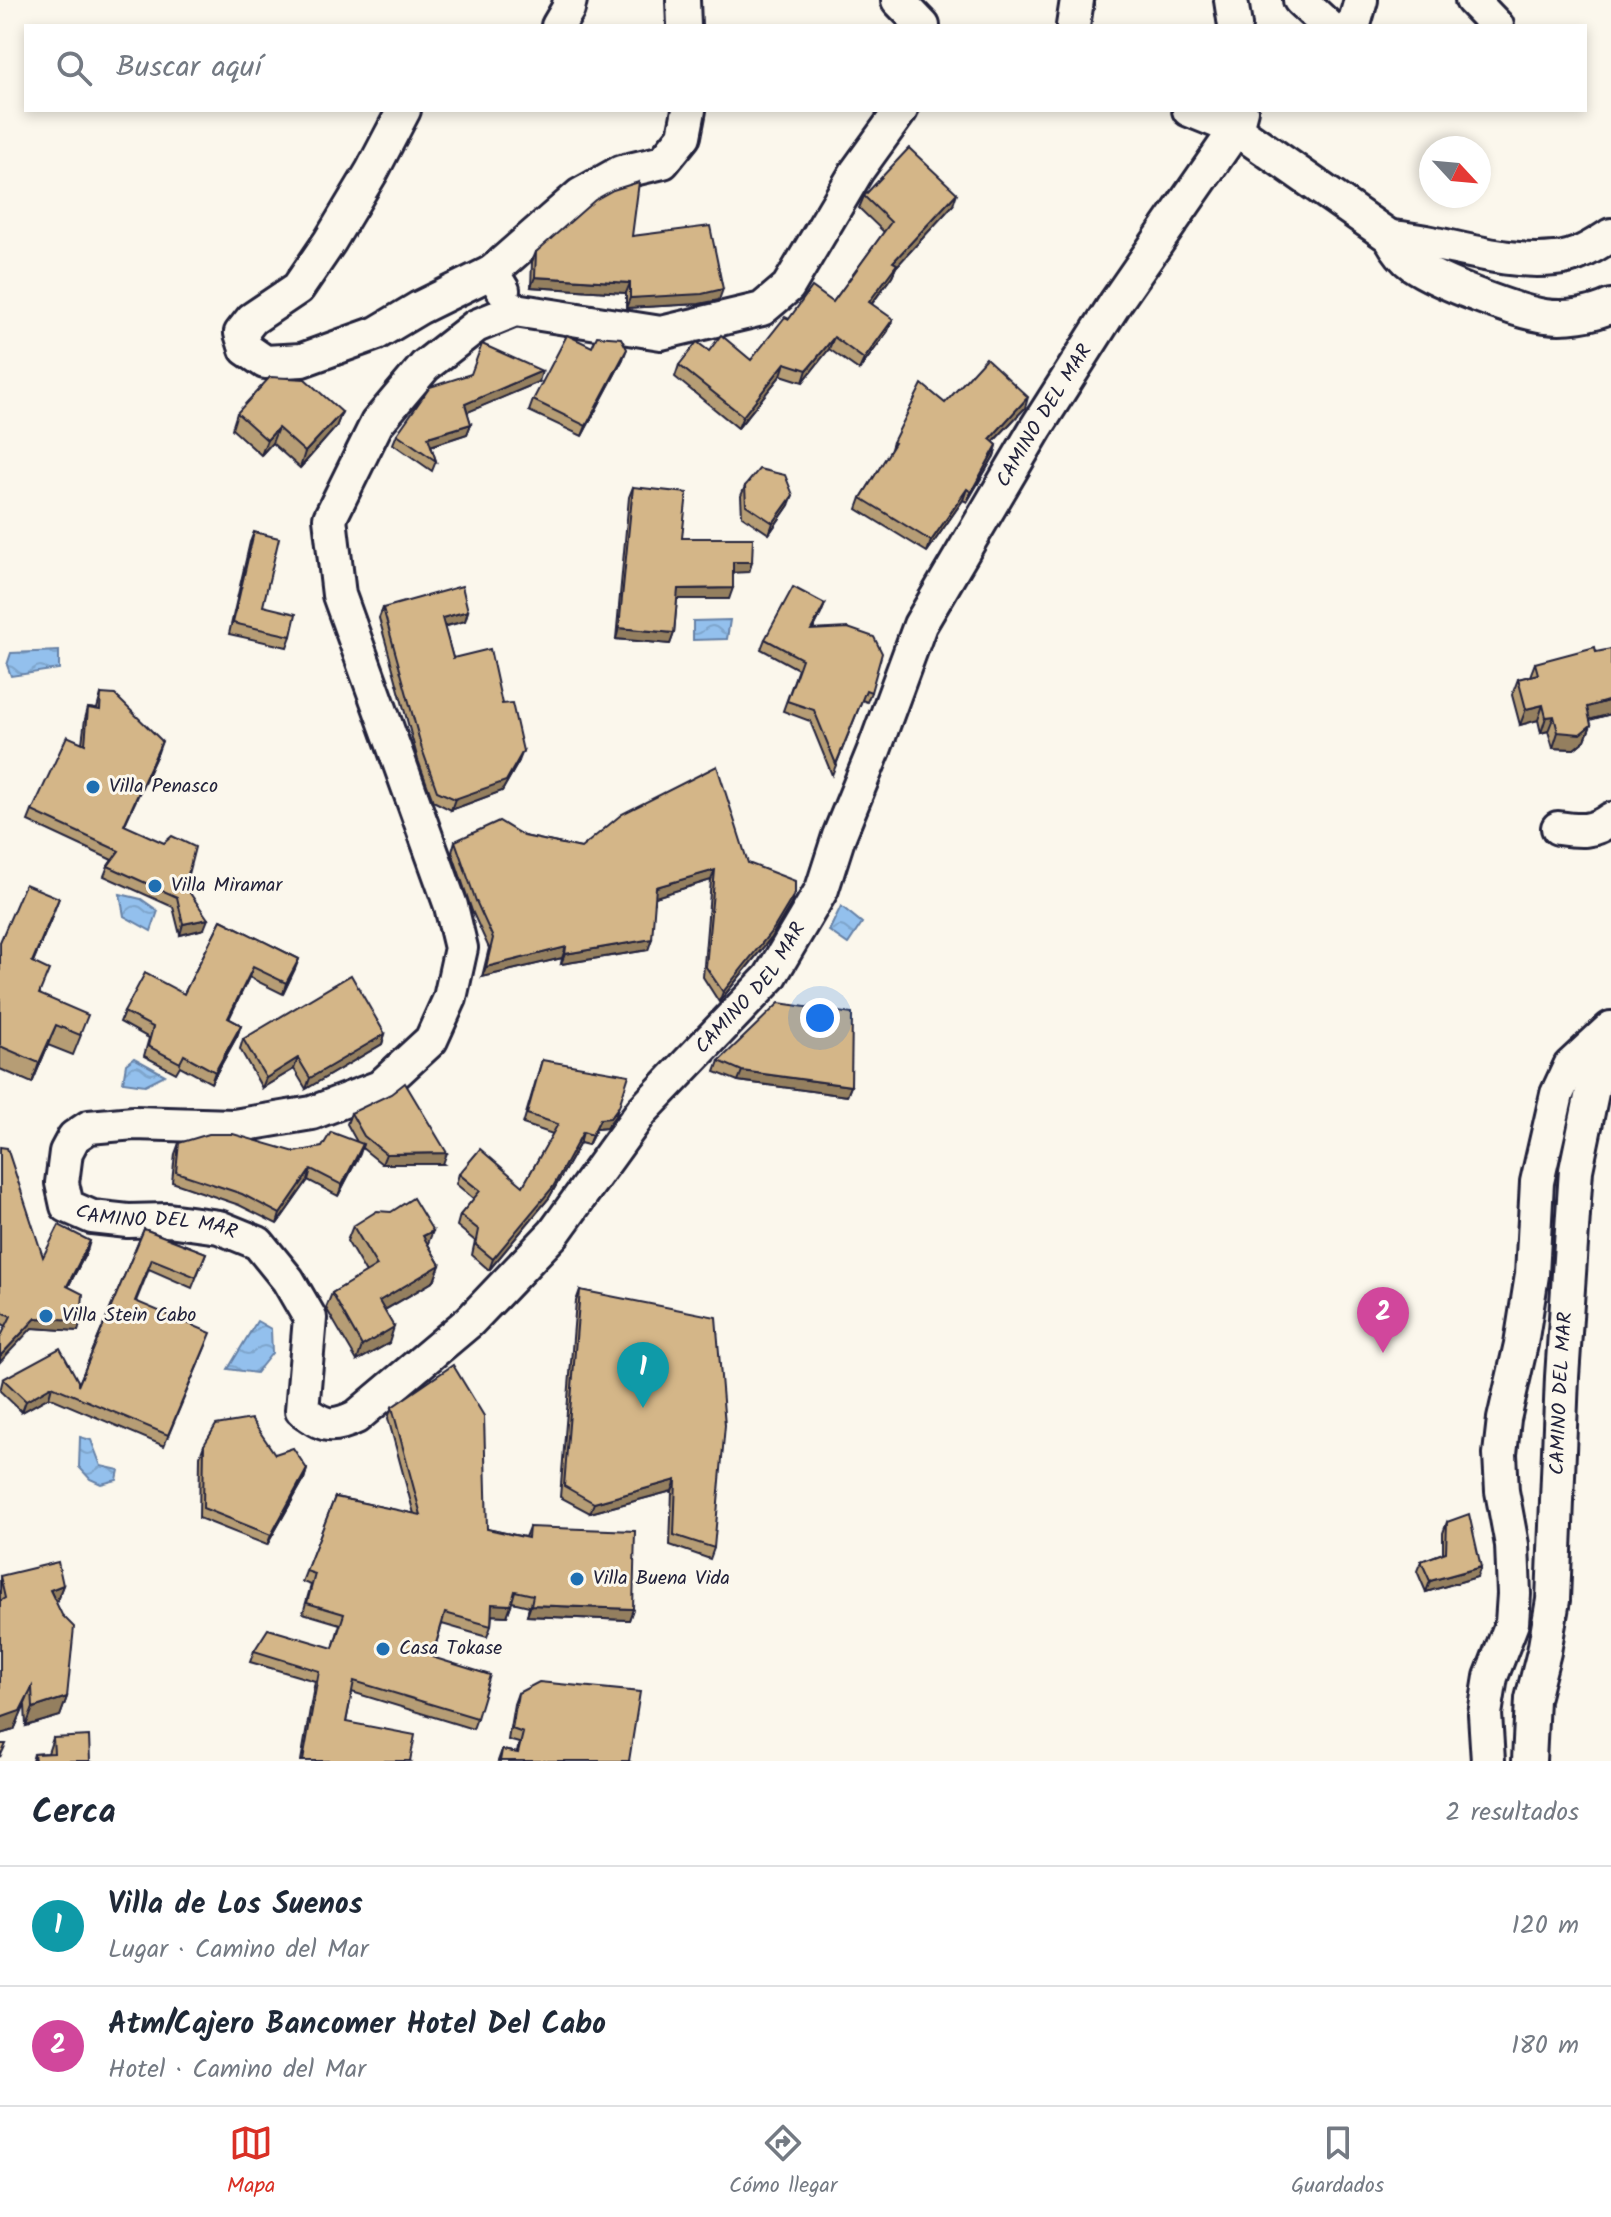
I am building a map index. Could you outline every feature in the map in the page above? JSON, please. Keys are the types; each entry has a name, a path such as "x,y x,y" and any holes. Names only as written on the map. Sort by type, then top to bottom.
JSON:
{"street":[{"path":"559,24 570,0"},
{"path":"683,0 684,24"},
{"path":"898,0 921,24"},
{"path":"1073,24 1077,0"},
{"path":"1231,0 1235,24"},
{"path":"1300,0 1326,24"},
{"path":"1352,24 1361,0"},
{"path":"1472,0 1495,24"},
{"path":"403,112 365,183 298,288 252,319 241,333 246,349 265,362 302,360 377,333 419,308 492,272 580,195 621,172 663,162 684,136 689,112"},
{"path":"492,272 515,310 661,333 762,309 788,287 857,171 900,112"},
{"path":"1199,112 1239,120 1390,237 1398,251 1412,264 1475,293 1544,316 1570,317 1611,306"},
{"name":"CAMINO DEL MAR","path":"515,310 476,326 425,366 377,423 330,518 339,595 451,906 461,948 450,998 431,1040 380,1087 312,1113 234,1126 134,1123 89,1127 74,1137 66,1152 62,1183 67,1206 92,1217 128,1221 168,1220 219,1227 258,1243 288,1280 310,1318 302,1410 318,1422 337,1426 356,1417 470,1321 554,1233 642,1111 770,977 822,889 839,836 920,625 1036,428 1116,302 1239,120"},
{"path":"1390,237 1417,239 1501,256 1556,260 1589,250 1611,235"},
{"path":"1558,828 1584,832 1599,828 1611,819"},
{"path":"1488,1761 1485,1714 1491,1677 1512,1623 1514,1594 1512,1545 1502,1491 1500,1454 1532,1275 1537,1182 1557,1094 1570,1066 1611,1029"},
{"name":"CAMINO DEL MAR","path":"1529,1761 1532,1699 1553,1600 1562,1377 1576,1170 1595,1078 1611,1029"}],"water":[{"path":"730,620 727,639 693,640 693,621"},
{"path":"59,651 59,669 11,676 7,665 11,653"},
{"path":"120,894 141,899 158,911 151,931 124,916"},
{"path":"841,906 862,923 848,944 829,931"},
{"path":"134,1058 165,1075 145,1085 123,1082 126,1064"},
{"path":"257,1321 271,1329 272,1353 256,1373 228,1369"},
{"path":"80,1437 91,1440 101,1466 119,1470 117,1480 101,1484 90,1479 79,1467"}],"building":[{"path":"909,148 957,193 893,262 897,264 869,302 893,319 864,359 834,337 807,370 785,363 743,416 679,365 697,342 709,351 721,335 751,360 785,317 789,319 812,287 833,302 891,222 864,196"},
{"path":"639,182 632,236 710,226 723,289 702,294 630,298 630,283 535,277 536,252 595,200 613,190"},
{"path":"567,335 592,347 597,336 621,338 627,349 586,426 533,400"},
{"path":"482,344 542,371 465,404 471,424 428,437 436,461 397,434 430,387 471,374"},
{"path":"986,358 1028,397 990,439 997,445 971,492 967,489 931,541 861,498 895,443 922,384 945,403"},
{"path":"270,377 305,379 342,412 305,452 278,428 267,440 237,413"},
{"path":"759,469 785,475 793,495 773,523 746,505 745,486"},
{"path":"633,487 687,493 682,538 753,538 752,562 733,562 733,588 678,589 674,633 619,628"},
{"path":"254,532 279,538 263,606 296,614 291,636 233,623"},
{"path":"462,586 468,611 442,618 453,658 490,649 502,704 512,703 523,751 506,781 455,799 437,791 422,749 383,608"},
{"path":"793,587 825,604 811,630 848,628 874,637 882,653 871,692 866,690 836,764 814,710 787,701 802,659 765,639"},
{"path":"1595,647 1596,652 1611,649 1611,700 1587,707 1591,725 1580,734 1558,732 1554,716 1546,717 1543,705 1526,709 1518,679 1538,674 1535,663"},
{"name":"Villa Penasco","path":"101,694 115,695 162,741 124,825 164,843 172,836 195,847 185,886 208,919 183,924 177,897 108,866 119,851 32,811 67,736 85,744 88,708 100,710"},
{"path":"717,766 748,863 795,881 795,893 774,928 723,992 706,967 715,870 656,887 652,939 565,954 566,947 486,967 493,938 455,841 499,821 524,836 581,848 622,814"},
{"path":"25,884 59,898 32,962 49,970 39,994 88,1015 80,1035 56,1025 39,1063 0,1046 0,942"},
{"path":"221,920 299,959 286,983 253,967 228,1018 241,1025 215,1072 184,1055 180,1063 148,1046 153,1027 124,1012 145,973 184,994"},
{"path":"351,975 385,1034 310,1078 298,1058 266,1078 243,1039"},
{"path":"779,1003 852,1014 851,1086 742,1071 719,1061"},
{"path":"542,1060 629,1075 619,1106 610,1118 600,1119 592,1135 583,1132 553,1187 493,1259 476,1245 479,1230 460,1215 480,1191 459,1174 480,1149 523,1186 558,1124 527,1114"},
{"path":"405,1083 447,1153 386,1154 364,1136 351,1113 391,1094"},
{"path":"331,1132 363,1144 342,1185 311,1169 280,1214 242,1194 176,1172 179,1143 209,1134 233,1134 295,1152 322,1147"},
{"path":"0,1147 7,1148 43,1257 59,1225 90,1241 67,1286 83,1294 81,1320 36,1318 0,1356 0,1338 11,1316 0,1311"},
{"path":"413,1198 433,1231 423,1236 440,1265 379,1301 394,1327 362,1346 332,1293 377,1266 353,1226 377,1211 391,1212"},
{"path":"144,1229 206,1253 196,1277 152,1259 135,1301 211,1333 168,1435 52,1386 26,1401 3,1379 60,1348 78,1386 104,1324 109,1321 109,1312"},
{"path":"580,1290 716,1317 725,1425 714,1548 674,1535 676,1480 594,1503 564,1486"},
{"path":"453,1365 484,1416 487,1529 528,1538 529,1527 635,1531 633,1609 531,1605 533,1595 515,1591 511,1605 492,1604 491,1626 445,1613 432,1657 490,1675 477,1718 354,1681 346,1722 415,1735 410,1761 303,1761 319,1671 254,1651 268,1629 333,1648 344,1614 307,1603 315,1574 306,1571 335,1497 421,1515 392,1407"},
{"path":"251,1419 275,1454 293,1448 307,1469 271,1535 203,1508 204,1445 216,1425"},
{"path":"1469,1514 1481,1567 1430,1581 1421,1561 1446,1552 1447,1522"},
{"path":"58,1562 63,1585 50,1590 62,1615 74,1627 67,1697 33,1708 32,1687 20,1711 0,1718 0,1601 5,1598 0,1576"},
{"path":"539,1682 640,1692 629,1761 500,1761 502,1750 518,1753 523,1733 512,1729 518,1693"},
{"path":"89,1736 90,1761 35,1761 34,1754 54,1753 53,1738"}],"place":[{"name":"Villa Penasco","path":"93,787"},
{"name":"Villa Miramar","path":"155,886"},
{"name":"Villa Stein Cabo","path":"46,1316"},
{"name":"Atm/Cajero Bancomer Hotel Del Cabo","path":"1383,1353"},
{"name":"Villa de Los Suenos","path":"643,1408"},
{"name":"Villa Buena Vida","path":"577,1579"},
{"name":"Casa Tokase","path":"383,1649"}]}
